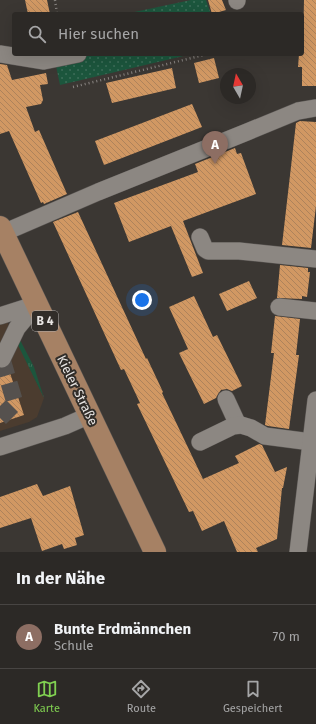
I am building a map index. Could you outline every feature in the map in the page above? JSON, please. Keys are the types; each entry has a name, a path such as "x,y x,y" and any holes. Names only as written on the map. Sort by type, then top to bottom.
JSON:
{"main road":[{"name":"Kieler Straße","path":"1,230 155,552"}],"street":[{"path":"0,54 12,56"},
{"path":"13,56 44,61 68,56"},
{"path":"1,230 240,134 298,112 316,108"},
{"path":"200,237 205,249 208,251 239,251 316,259"},
{"path":"0,316 37,304"},
{"path":"2,359 17,328 37,304"},
{"path":"279,307 316,311"},
{"path":"226,399 238,425"},
{"path":"298,552 311,483 311,442 316,400"},
{"path":"1,443 65,426 90,415"},
{"path":"200,442 238,425 246,426 257,433 270,437 311,442"}],"path":[{"path":"54,0 57,12"},
{"path":"73,87 200,56"}],"shaded area":[{"path":"6,319 44,398 37,417 29,422 0,431 0,321"}],"green space":[{"path":"191,0 206,0 210,12 134,12"},
{"path":"38,56 183,56 60,85 56,66"},
{"path":"20,340 34,367 44,398 17,343"}],"building":[{"path":"25,0 47,0 50,12 28,12"},
{"path":"208,0 222,0 226,10 211,12"},
{"path":"304,0 316,0 316,86 302,86 302,67 298,67 299,56 304,56"},
{"path":"214,58 219,78 199,83 194,63"},
{"path":"0,64 7,65 12,80 46,73 48,84 40,85 43,100 41,104 26,107 35,132 39,130 67,194 44,204 43,202 41,203 9,131 0,134"},
{"path":"172,68 176,88 112,103 106,83"},
{"path":"192,104 202,127 104,165 95,141"},
{"path":"300,121 316,122 316,206 311,248 282,245 296,123"},
{"path":"235,148 237,154 241,153 256,194 183,221 203,273 192,277 171,226 129,242 114,203 198,172 195,164"},
{"path":"78,212 203,479 239,463 235,456 259,444 262,445 275,472 287,467 282,488 277,539 256,548 258,552 237,552 224,521 202,531 193,511 189,512 137,404 140,403 124,369 121,370 53,222"},
{"path":"280,265 308,268 308,272 310,272 307,297 302,296 302,299 277,298"},
{"path":"249,281 257,298 227,311 219,294"},
{"path":"194,296 213,337 217,335 242,386 232,391 227,389 221,390 216,398 204,404 179,353 188,349 169,307"},
{"path":"275,316 300,319 296,355 299,355 289,429 265,425 274,353 271,353"},
{"path":"8,367 24,415 0,423 0,368"},
{"path":"37,484 43,496 70,486 84,535 75,538 77,545 64,549 62,544 42,551 31,518 0,528 0,497"}],"tunnel":[{"path":"0,418 15,403 2,359"}],"place":[{"name":"Bunte Erdmännchen","path":"215,164"}]}
